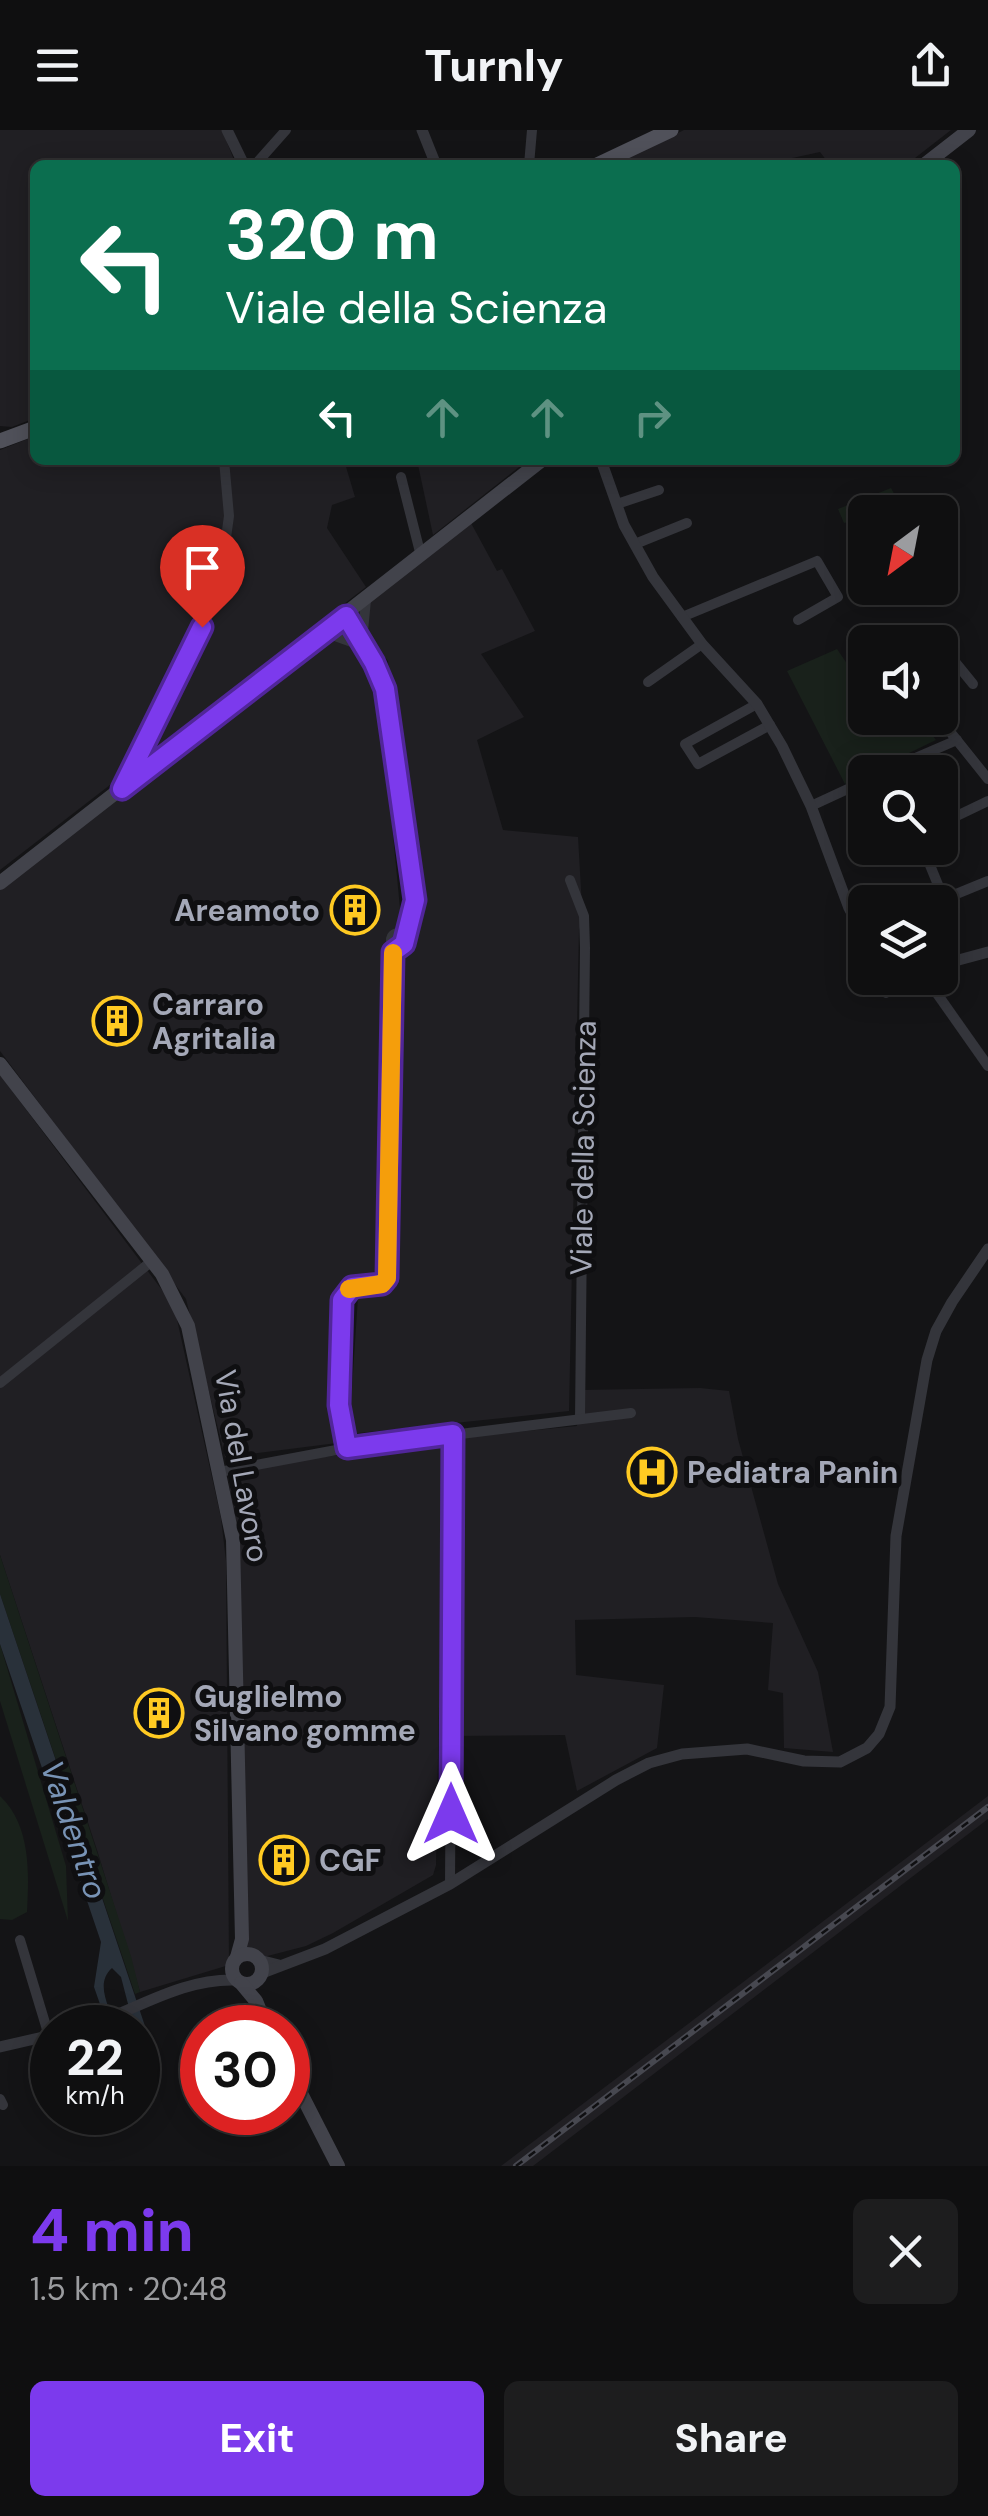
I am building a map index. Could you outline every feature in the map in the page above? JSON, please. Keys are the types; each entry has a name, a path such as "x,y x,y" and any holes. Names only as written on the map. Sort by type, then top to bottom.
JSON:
{"main road":[{"path":"608,160 671,130"},
{"path":"930,160 969,130"},
{"path":"0,442 30,430"},
{"path":"0,883 536,465"},
{"name":"Via del Lavoro","path":"0,1064 152,1260 172,1288 188,1326 233,1540 242,1939 258,2005"},
{"path":"310,2111 338,2166"}],"street":[{"path":"228,130 242,160"},
{"path":"259,160 286,130"},
{"path":"422,130 434,160"},
{"path":"529,160 532,130"},
{"path":"122,789 218,595 229,516 224,465"},
{"path":"603,465 635,544 702,644 758,704 770,725 811,806 848,903"},
{"path":"401,477 421,556"},
{"path":"617,504 658,490"},
{"path":"635,544 687,523"},
{"path":"682,617 817,561 838,597 798,620"},
{"path":"363,646 361,624 366,600"},
{"path":"342,619 374,663 385,689 415,900 399,940 389,1266 382,1284 352,1287 342,1300 339,1405 347,1448"},
{"path":"322,634 363,646"},
{"path":"648,682 702,644"},
{"path":"958,664 974,684"},
{"path":"758,704 685,744 698,764 770,725"},
{"path":"954,735 988,778"},
{"path":"924,755 958,740"},
{"path":"811,806 848,789"},
{"path":"958,815 988,801"},
{"name":"Viale della Scienza","path":"570,880 584,916 586,948 580,1419"},
{"path":"958,893 988,881"},
{"path":"958,961 988,952"},
{"path":"938,995 988,1066"},
{"path":"132,2005 325,1949 450,1884 649,1763 682,1754 747,1749 804,1761 840,1762 867,1748 890,1706 896,1536 927,1360 952,1302 988,1249"},
{"path":"0,1383 152,1260"},
{"path":"219,1472 347,1448 631,1412"},
{"path":"450,1884 453,1434"},
{"path":"20,1940 41,2005"},
{"path":"0,2047 30,2041"}],"shaded area":[{"path":"0,130 222,130 234,160 30,160 30,420 12,427 0,426"},
{"path":"684,130 951,130 912,160 826,160 820,152 783,160 623,160"},
{"path":"30,438 30,465 345,465 355,497 332,505 327,528 366,587 0,870 0,450"},
{"path":"418,465 522,465 433,535"},
{"path":"891,488 895,495 873,495"},
{"path":"848,505 848,522 844,523 838,509"},
{"path":"471,523 497,571 502,569 535,631 481,654 524,717 477,740 503,830 578,837 583,924 579,929 569,1411 349,1434 358,1297 385,1291 389,1286 399,957 414,920 388,661 352,616"},
{"path":"345,636 377,665 401,919 387,954 377,1281 347,1291 337,1443 225,1457 186,1299 0,1051 0,888 322,638"},
{"path":"837,649 848,665 848,735 932,735 936,740 905,755 848,755 845,784 787,671"},
{"path":"0,1075 174,1306 221,1518 226,1561 229,1965 140,1992 0,1555"},
{"path":"581,1390 729,1391 738,1439 778,1584 818,1672 833,1752 784,1748 783,1693 768,1690 773,1623 695,1617 575,1620 576,1675 664,1685 657,1748 577,1791 565,1735 451,1736 456,1438 577,1426"},
{"path":"444,1442 433,1875 306,1946 244,1962 240,1560 227,1469"},
{"path":"0,1555 131,1956 140,1992 135,1994 0,1594"},
{"path":"0,1644 66,1866 68,1921 0,1701"},
{"path":"0,1796 18,1821 28,1866 27,1912 12,1920 0,1919"},
{"path":"988,1796 988,1819 533,2166 501,2166"}],"water":[{"name":"Valdentro","path":"0,1594 138,2005 128,2005 121,1977 112,1968 104,1981 108,2005 100,2005 94,1987 101,1942 0,1644"}],"railway":[{"path":"516,2166 988,1807"}],"slow traffic":[{"path":"349,1289 386,1282 389,1266 393,953"}],"place":[{"name":"Areamoto","path":"355,910"},
{"name":"Carraro Agritalia","path":"117,1021"},
{"name":"Pediatra Panin","path":"652,1472"},
{"name":"Guglielmo Silvano gomme","path":"159,1713"},
{"name":"CGF","path":"284,1860"}],"route":[{"path":"202,627 122,789 346,616 385,689 415,900 404,944 393,952 389,1266 386,1282 352,1287 342,1300 339,1405 347,1448 453,1434 451,1814"}]}
